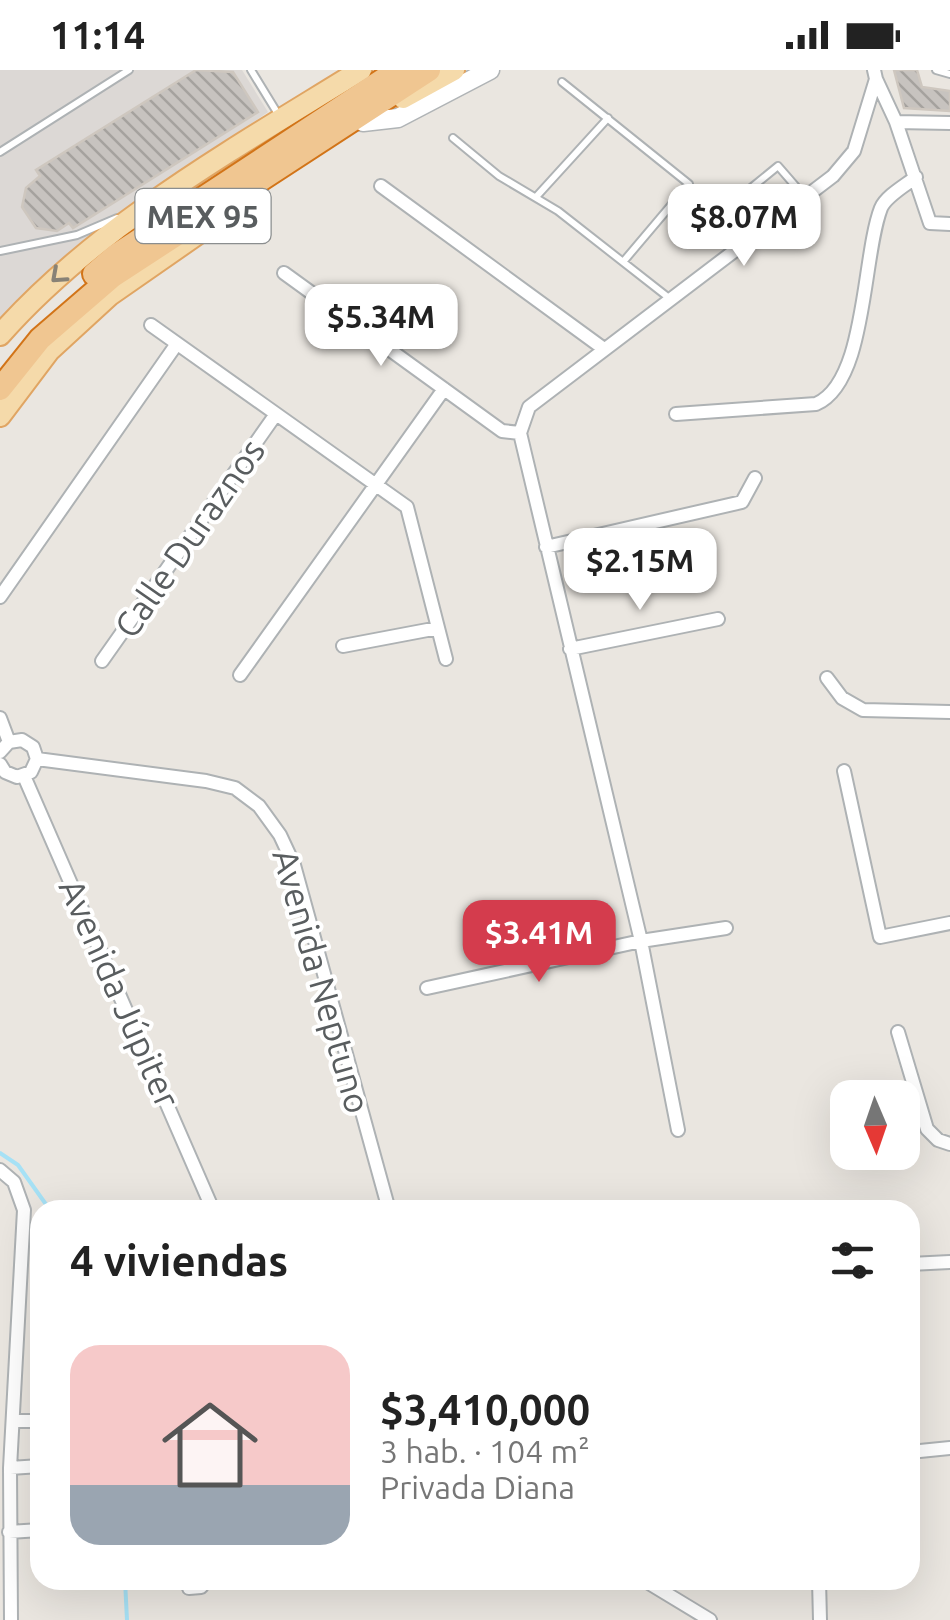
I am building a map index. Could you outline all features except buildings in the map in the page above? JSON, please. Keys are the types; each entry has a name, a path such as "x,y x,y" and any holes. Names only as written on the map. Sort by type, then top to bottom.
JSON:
{"highway":[{"name":"MEX 95","path":"0,363 32,326 115,256 398,70"},
{"name":"MEX 95","path":"0,389 40,339 113,276 428,70"}],"main road":[{"name":"MEX 95","path":"0,336 52,281 103,237 361,70"},
{"name":"MEX 95","path":"0,416 49,350 110,295 363,122 454,70"}],"street":[{"path":"363,122 398,118 490,70"},
{"path":"875,75 896,122 930,223 950,224"},
{"path":"678,1130 641,941 520,433 529,407 833,176 854,151 875,75"},
{"path":"896,122 950,123"},
{"path":"676,414 816,404 828,398 847,372 882,204 916,177"},
{"path":"381,186 604,349"},
{"path":"284,273 502,431 520,433"},
{"path":"151,325 408,507 446,659"},
{"path":"0,597 176,345"},
{"path":"240,675 444,389"},
{"name":"Calle Duraznos","path":"102,661 276,414"},
{"path":"546,547 742,502 755,478"},
{"path":"570,649 718,619"},
{"path":"344,646 438,628"},
{"path":"827,678 842,698 863,710 950,712"},
{"path":"0,718 4,747 28,742 37,759 31,772 24,776 10,776 0,764"},
{"name":"Avenida Neptuno","path":"37,759 206,780 234,788 259,806 280,834 294,865 386,1200"},
{"path":"844,771 880,937 950,923"},
{"name":"Avenida Júpiter","path":"24,776 210,1200"},
{"path":"428,988 641,941 726,928"},
{"path":"898,1032 927,1129 938,1140 950,1144"},
{"path":"0,1170 14,1182 24,1210 10,1468 12,1620"},
{"path":"920,1264 950,1262"},
{"path":"13,1421 30,1421"},
{"path":"920,1451 950,1448"},
{"path":"10,1468 30,1467"},
{"path":"9,1532 30,1531"},
{"path":"660,1590 710,1620"},
{"path":"819,1590 820,1620"}],"lane":[{"path":"0,152 129,70"},
{"path":"251,70 281,120"},
{"path":"936,70 950,74"},
{"path":"562,82 689,184 624,262"},
{"path":"536,197 608,118"},
{"path":"454,138 499,176 536,197 670,299"},
{"path":"0,250 77,235 131,212 234,146 242,145"},
{"path":"751,188 778,166 805,197"}],"shaded area":[{"path":"0,70 242,70 268,112 111,221 0,322"}],"waterway":[{"path":"0,1153 18,1165 43,1200"},
{"path":"126,1590 127,1620"}]}
